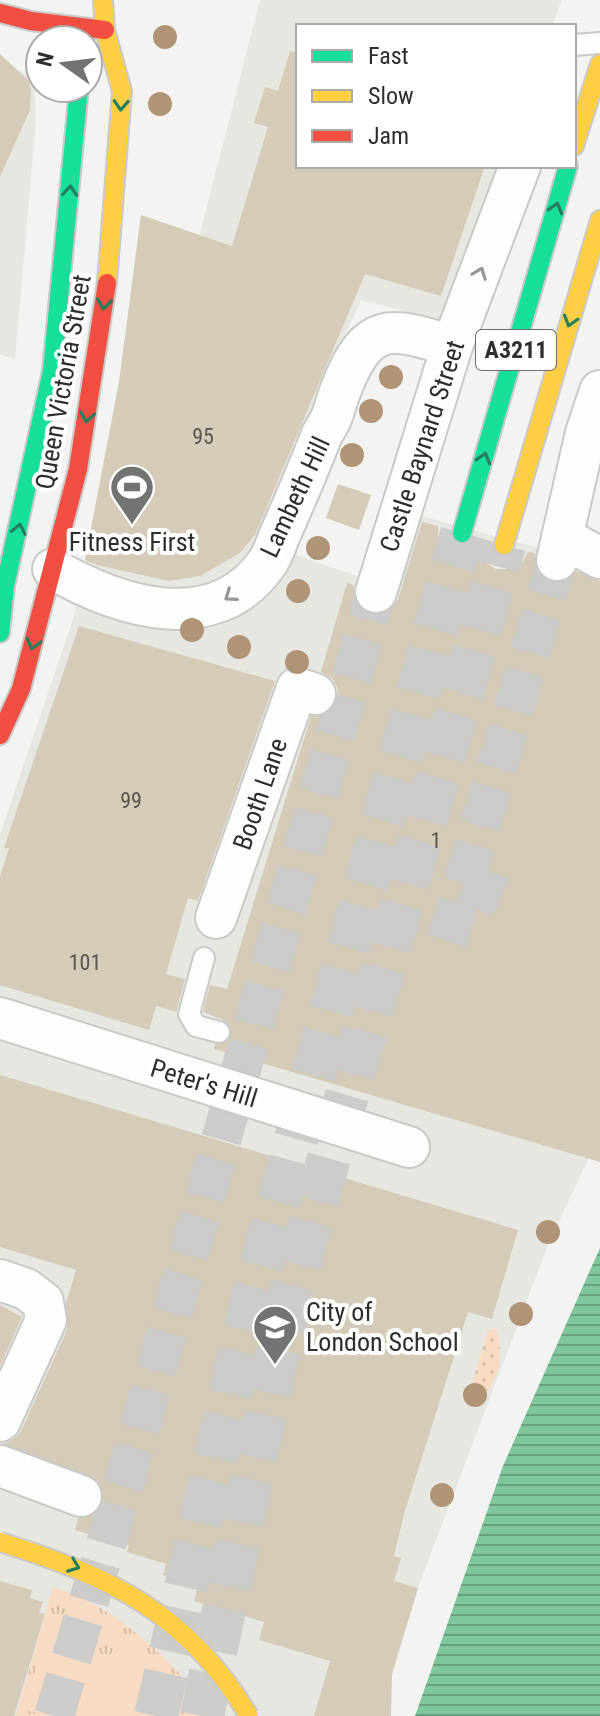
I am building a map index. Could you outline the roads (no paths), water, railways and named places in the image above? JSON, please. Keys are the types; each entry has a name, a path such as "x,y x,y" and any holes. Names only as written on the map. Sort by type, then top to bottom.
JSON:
{"street":[{"name":"Queen Victoria Street","path":"0,735 21,689 78,469 109,267 122,91 105,30 103,0"},
{"path":"0,13 31,21 105,30"},
{"name":"A3211","path":"576,137 600,64"},
{"name":"Queen Victoria Street","path":"0,633 5,586 52,371 77,104"},
{"name":"Castle Baynard Street","path":"376,592 452,346 519,168"},
{"name":"A3211","path":"462,533 567,168"},
{"name":"A3211","path":"504,545 600,220"},
{"name":"Lambeth Hill","path":"53,569 84,587 159,607 187,611 216,605 234,596 268,563 322,434 335,416 339,392 358,354 370,341 387,331 401,331 452,346"},
{"path":"600,391 586,433 560,548 600,558"},
{"name":"Booth Lane","path":"216,918 302,685"},
{"name":"Peter's Hill","path":"0,1018 409,1147"},
{"path":"0,1280 26,1289 43,1302 46,1320 0,1421"},
{"path":"0,1466 81,1496"},
{"path":"0,1542 75,1565 106,1580 169,1620 204,1654 249,1716"}],"lane":[{"path":"576,45 600,43"},
{"path":"204,958 189,1014 196,1026 219,1032"}],"tunnel":[{"path":"156,1716 254,1293 462,533"},
{"path":"202,1716 288,1302 504,545"},
{"path":"447,941 557,560"},
{"path":"54,1716 118,1505 376,592"},
{"path":"464,882 507,900"}],"place":[{"name":"Fitness First","path":"132,526"},
{"name":"City of London School","path":"275,1366"}]}
